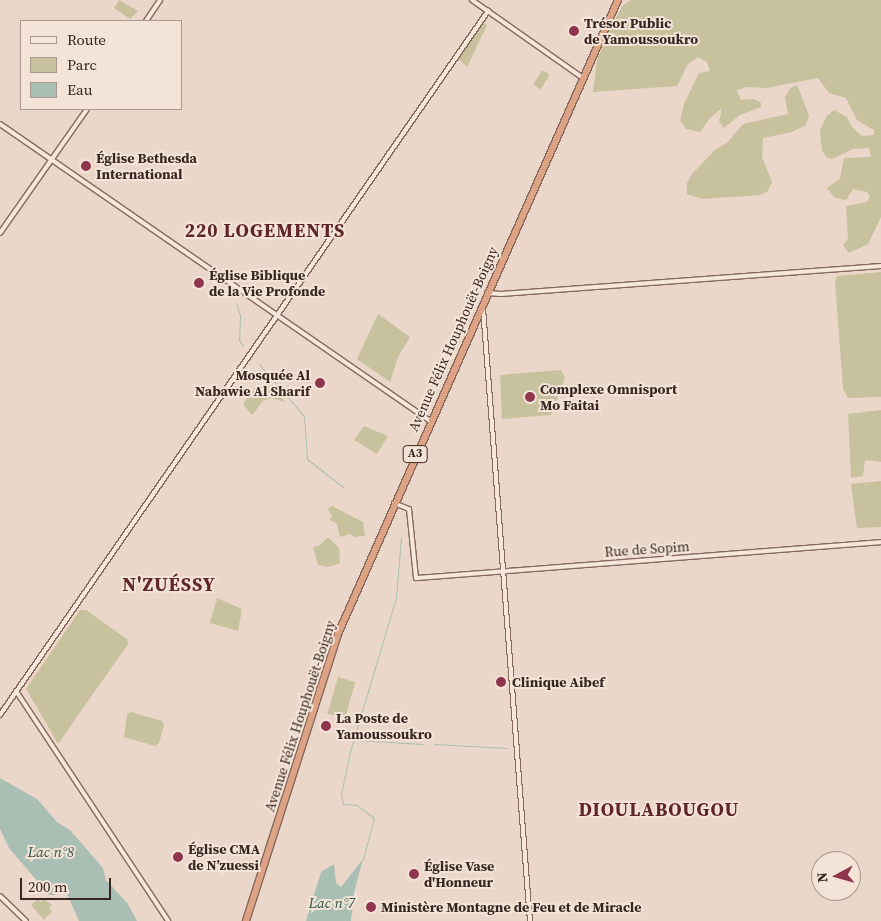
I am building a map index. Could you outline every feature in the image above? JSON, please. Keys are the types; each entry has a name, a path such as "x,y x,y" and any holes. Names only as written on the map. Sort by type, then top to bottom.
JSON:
{"highway":[{"name":"Avenue Félix Houphouët-Boigny","path":"246,921 336,640 430,421 618,0"}],"street":[{"path":"147,20 160,0"},
{"path":"472,0 583,78"},
{"path":"0,716 488,11"},
{"path":"0,234 86,110"},
{"path":"0,124 430,421"},
{"path":"487,293 501,294 881,266"},
{"path":"482,304 530,921"},
{"name":"Rue de Sopim","path":"394,503 409,509 416,578 881,542"},
{"path":"16,691 168,921"},
{"path":"0,896 26,921"}],"green space":[{"path":"119,0 138,11 130,19 114,8"},
{"path":"631,0 881,0 881,217 868,244 849,253 843,245 848,239 846,206 867,202 870,196 867,192 853,189 846,200 835,198 827,188 840,179 844,158 871,157 869,148 853,149 832,159 827,158 822,151 820,130 826,117 834,110 847,117 851,126 862,136 874,135 874,130 857,120 846,98 829,93 818,78 767,88 747,87 737,90 741,100 754,99 761,103 761,107 740,115 724,128 719,121 722,108 710,118 700,132 686,129 680,121 684,104 699,73 710,71 707,62 698,57 688,64 677,86 593,92 597,60 623,5"},
{"path":"483,22 487,25 467,67 459,59"},
{"path":"542,70 550,75 541,89 533,84"},
{"path":"797,85 809,115 806,125 792,132 763,138 762,157 772,182 768,191 760,195 702,199 687,194 687,183 692,174 716,149 727,143 743,124 788,114 785,97 790,88"},
{"path":"881,272 881,397 848,398 843,389 835,281 837,276"},
{"path":"378,314 410,337 398,357 390,382 357,359"},
{"name":"Complexe Omnisport Mo Faitai","path":"561,370 565,378 551,415 502,419 500,375"},
{"path":"258,384 266,393 272,385 285,402 271,398 263,401 252,415 243,404"},
{"path":"881,410 881,462 865,460 863,476 851,478 848,414"},
{"path":"364,426 388,436 377,454 354,440"},
{"path":"881,481 881,527 857,528 851,484"},
{"path":"332,506 363,522 365,536 355,537 350,534 340,537 337,524 330,520 332,516 328,509"},
{"path":"328,537 339,548 340,563 328,567 318,565 313,547 319,546"},
{"path":"217,598 242,609 238,631 210,623"},
{"path":"80,610 86,610 127,639 128,644 58,744 26,689"},
{"path":"338,677 355,682 345,718 328,714"},
{"path":"131,712 162,721 164,725 159,743 155,746 124,737 127,714"},
{"path":"38,899 41,902 44,899 52,905 49,908 52,911 44,920 31,905"}],"water":[{"name":"Lac n°8","path":"0,778 37,799 57,822 70,830 103,868 106,880 128,904 137,921 79,921 65,889 60,888 55,895 49,895 9,848 0,829"},
{"name":"Lac n°7","path":"363,859 354,893 351,921 306,921 321,872 334,864 336,883 341,887"}],"waterway":[{"path":"236,303 240,315 239,340 243,346"},
{"path":"259,364 304,416 307,459 343,487"},
{"path":"363,859 374,818 357,805 343,804 341,794 349,755 396,597 401,537"},
{"path":"355,740 423,744"},
{"path":"434,744 507,748"}],"place":[{"name":"Trésor Public de Yamoussoukro","path":"574,31"},
{"name":"Église Bethesda International","path":"86,166"},
{"name":"Église Biblique de la Vie Profonde","path":"199,283"},
{"name":"Mosquée Al Nabawie Al Sharif","path":"320,383"},
{"name":"Complexe Omnisport Mo Faitai","path":"530,397"},
{"name":"Clinique Aibef","path":"501,682"},
{"name":"La Poste de Yamoussoukro","path":"326,726"},
{"name":"Église CMA de N’zuessi","path":"178,857"},
{"name":"Église Vase d'Honneur","path":"414,874"},
{"name":"Ministère Montagne de Feu et de Miracle","path":"371,907"}],"district":[{"name":"220 LOGEMENTS","path":"265,231"},
{"name":"N'ZUÉSSY","path":"169,585"},
{"name":"DIOULABOUGOU","path":"659,810"}]}
